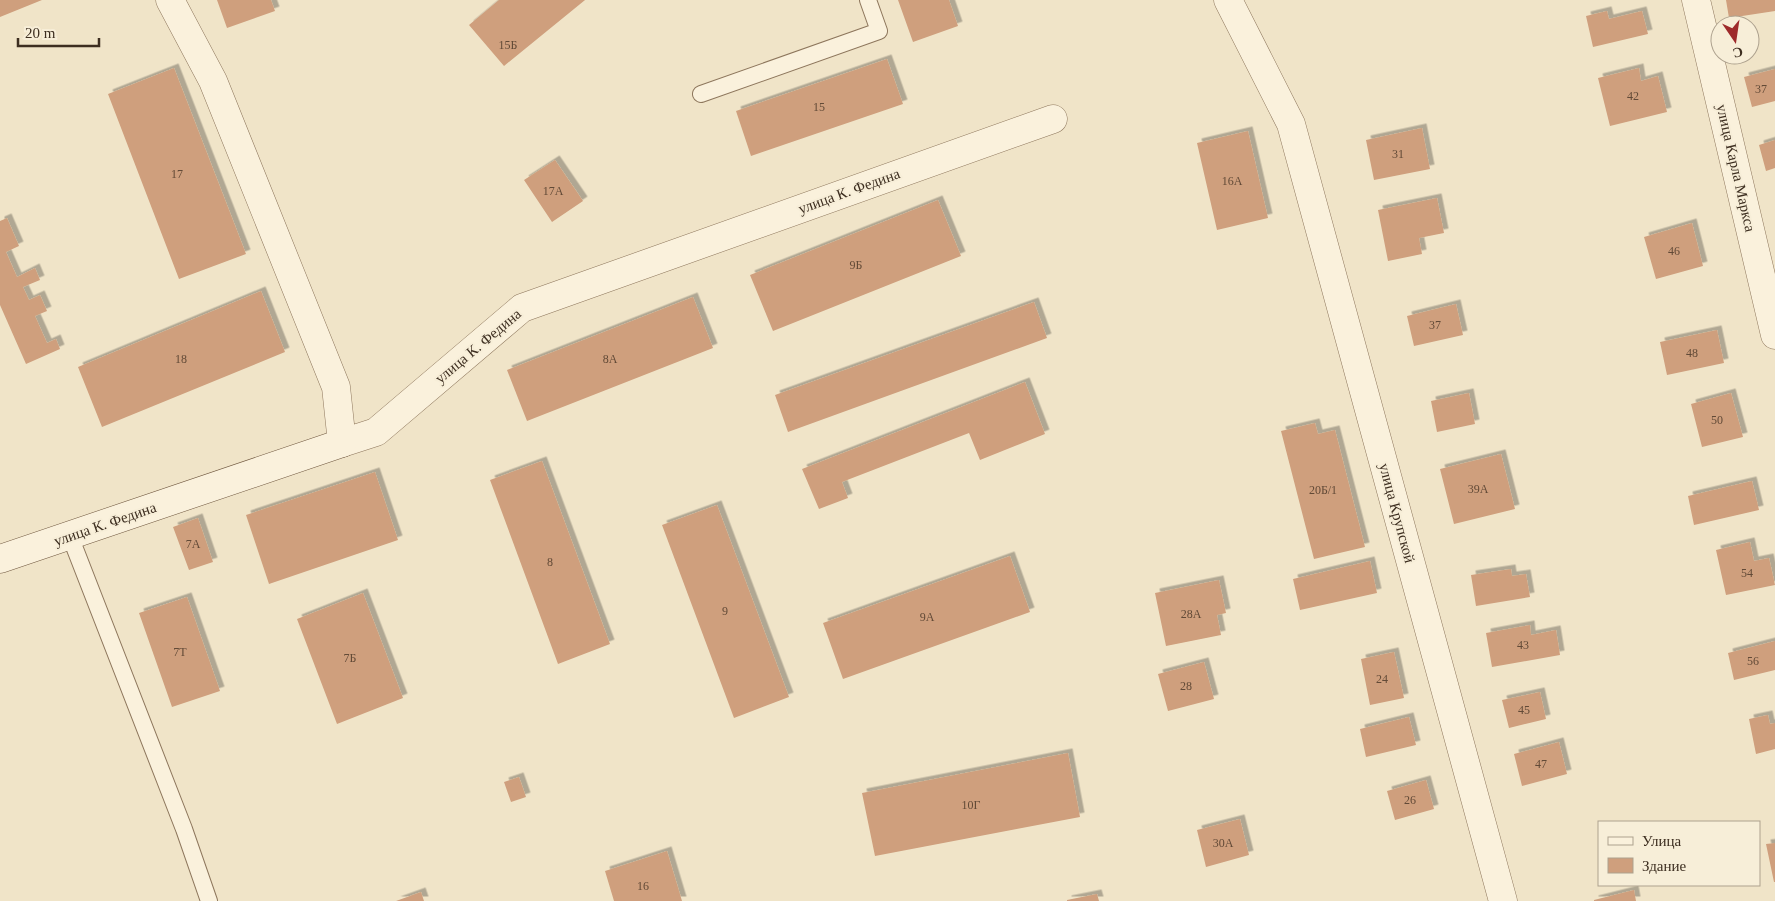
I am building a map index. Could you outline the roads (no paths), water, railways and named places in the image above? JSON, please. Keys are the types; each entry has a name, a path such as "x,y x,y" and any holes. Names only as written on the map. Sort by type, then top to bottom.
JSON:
{"street":[{"path":"170,0 213,81 336,387 342,443"},
{"name":"улица Крупской","path":"1228,0 1291,124 1503,901"},
{"name":"улица Карла Маркса","path":"1696,0 1775,335"},
{"name":"улица К. Федина","path":"0,560 376,432 522,308 1053,119"}],"lane":[{"path":"701,94 879,31 868,0"},
{"path":"70,536 181,820 209,901"}]}
